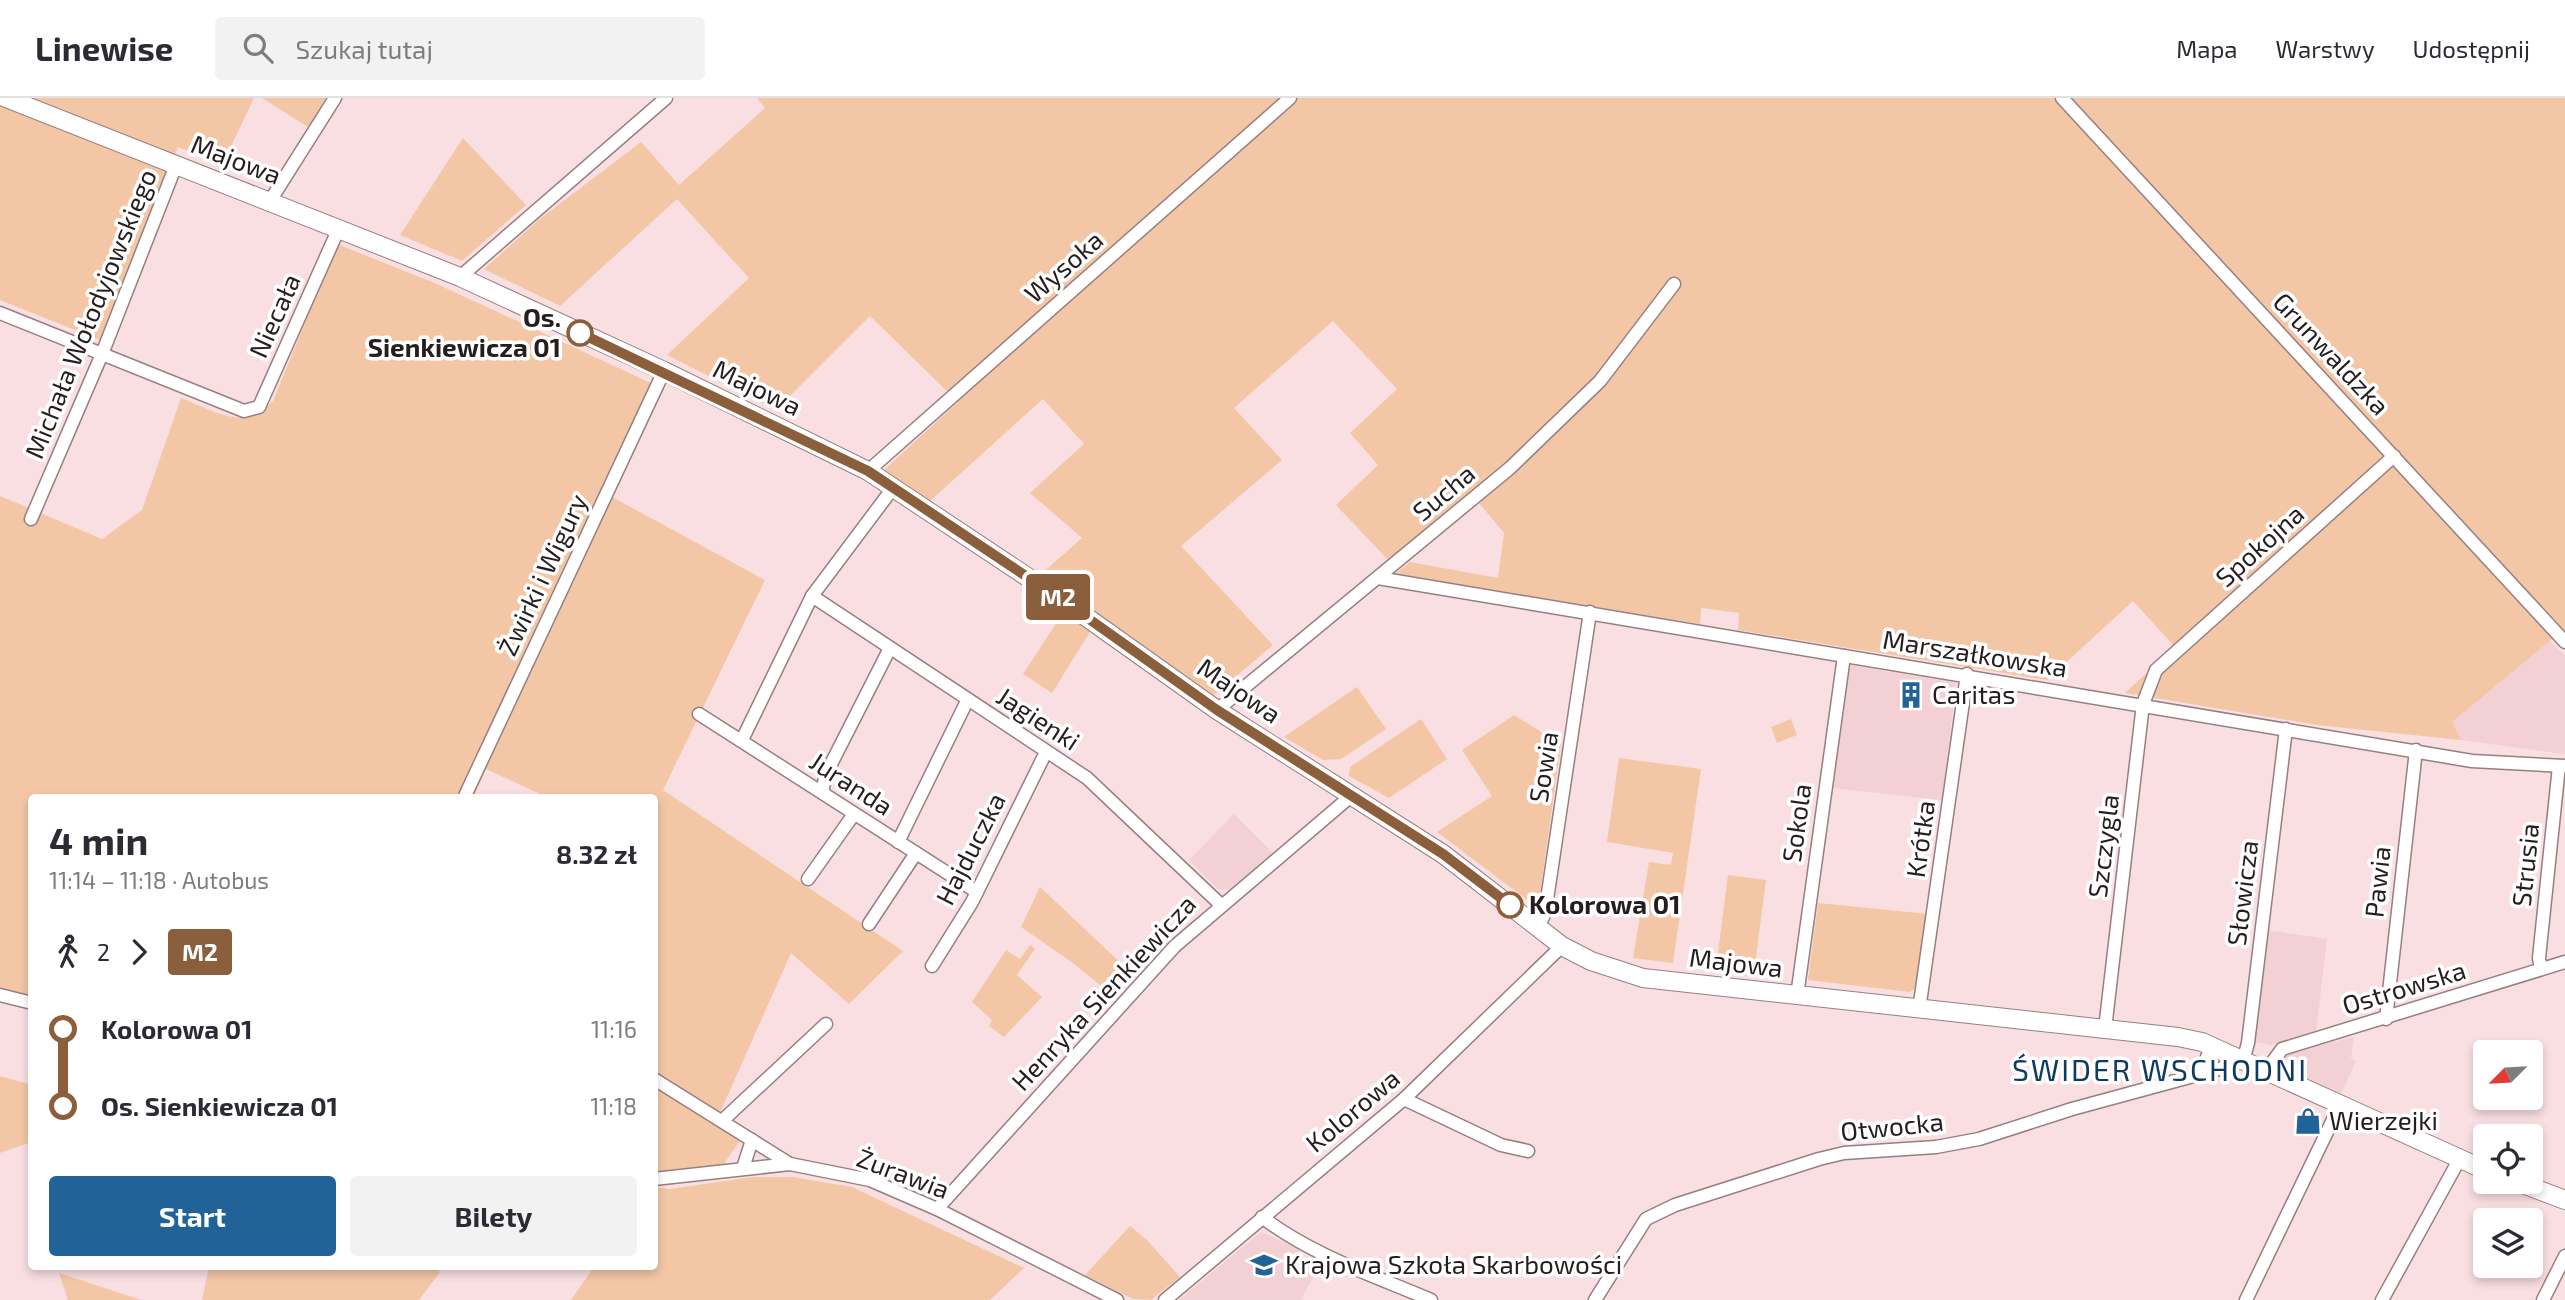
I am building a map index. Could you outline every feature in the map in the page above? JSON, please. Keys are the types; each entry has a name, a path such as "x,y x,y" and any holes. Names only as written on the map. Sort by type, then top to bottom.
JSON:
{"street":[{"name":"Majowa","path":"6,98 460,278 664,371 868,471 1068,604 1217,710 1443,854 1562,946 1591,961 1643,978 2178,1037 2211,1046 2473,1165"},
{"path":"270,201 335,98"},
{"path":"460,278 666,98"},
{"name":"Wysoka","path":"868,471 1290,98"},
{"name":"Grunwaldzka","path":"2064,99 2565,642"},
{"name":"Michała Wołodyjowskiego","path":"31,519 102,354 176,165"},
{"name":"Niecała","path":"102,354 244,411 260,407 338,228"},
{"name":"Sucha","path":"1217,710 1510,468 1600,381 1674,284"},
{"path":"0,313 102,354"},
{"name":"Żwirki i Wigury","path":"466,794 664,371"},
{"name":"Spokojna","path":"2156,670 2394,456"},
{"path":"742,740 812,596 893,488"},
{"name":"Marszałkowska","path":"1378,578 1967,674 2472,761 2562,766"},
{"name":"Jagienki","path":"812,596 1087,778 1220,904"},
{"name":"Sowia","path":"1538,927 1545,912 1590,612"},
{"path":"822,792 826,774 890,649"},
{"name":"Sokola","path":"1797,996 1844,656"},
{"name":"Szczygla","path":"2105,1029 2143,704 2156,670"},
{"name":"Krótka","path":"1919,1010 1967,674"},
{"path":"898,842 967,701"},
{"name":"Juranda","path":"699,714 977,892"},
{"name":"Słowicza","path":"2237,1058 2248,1043 2286,729"},
{"name":"Pawia","path":"2386,1019 2416,750"},
{"name":"Hajduczka","path":"932,966 977,892 1046,752"},
{"name":"Strusia","path":"2541,969 2539,958 2562,766"},
{"name":"Henryka Sienkiewicza","path":"937,1209 1175,946 1220,904 1351,796"},
{"path":"808,879 853,814"},
{"path":"869,924 916,853"},
{"name":"Kolorowa","path":"1165,1300 1404,1099 1562,946"},
{"name":"Ostrowska","path":"2266,1071 2282,1048 2386,1019 2565,962"},
{"path":"0,995 28,1002"},
{"path":"722,1121 826,1024"},
{"path":"2201,1074 2211,1046"},
{"name":"Otwocka","path":"1595,1300 1646,1219 1675,1205 1844,1153 1936,1147 1979,1139 2072,1109 2223,1068 2237,1058"},
{"path":"658,1081 790,1164"},
{"path":"1404,1099 1501,1145 1528,1151"},
{"path":"2246,1300 2340,1105"},
{"path":"743,1168 751,1140"},
{"path":"2382,1300 2459,1160"},
{"name":"Żurawia","path":"658,1179 790,1164 870,1180 937,1209 1116,1300"},
{"path":"2543,1192 2565,1200"},
{"path":"1262,1217 1280,1231 1329,1256 1431,1300"},
{"path":"2543,1300 2561,1275 2565,1256"}],"shaded area":[{"path":"0,98 254,98 223,163 178,147 100,340 0,300"},
{"path":"262,98 326,98 308,127"},
{"path":"757,98 2565,98 2565,633 2562,631 2452,722 2461,740 2317,725 2125,693 2175,647 2133,601 2047,680 1738,630 1739,613 1701,608 1700,624 1394,575 1410,562 1498,578 1504,533 1470,492 1390,562 1336,505 1378,465 1350,433 1397,389 1333,321 1234,408 1282,460 1181,546 1273,645 1214,695 1040,575 1082,538 1030,493 1084,444 1043,399 930,501 884,470 958,402 870,316 776,410 667,355 749,278 677,199 560,306 484,269 541,218 641,142 679,185 765,108"},
{"path":"463,138 526,205 462,261 400,235"},
{"path":"337,244 437,284 653,384 603,492 765,580 663,790 903,951 849,1004 791,953 719,1115 658,1074 658,794 540,794 486,769 475,794 28,794 28,995 0,988 0,496 102,539 142,510 181,398 218,413 240,418 262,411 273,401"},
{"path":"1063,613 1090,632 1052,693 1023,674"},
{"path":"2550,641 2565,656 2565,754 2461,740 2452,722"},
{"path":"1848,665 1956,683 1942,800 1832,788"},
{"path":"1357,687 1386,729 1341,759 1323,760 1284,737"},
{"path":"1514,715 1561,744 1538,908 1437,832 1492,796 1462,750"},
{"path":"1421,719 1447,759 1389,798 1349,776 1350,767"},
{"path":"1791,719 1797,735 1777,743 1771,727"},
{"path":"1619,758 1701,769 1673,963 1633,958 1649,862 1671,865 1673,853 1607,842"},
{"path":"1234,814 1273,853 1230,889 1218,889 1189,860"},
{"path":"1728,875 1766,880 1754,973 1716,968"},
{"path":"1040,887 1124,966 1121,970 1131,981 1116,998 1073,963 1021,927"},
{"path":"1818,903 1928,914 1920,984 1910,992 1808,980"},
{"path":"2266,930 2327,939 2316,1031 2271,1045 2255,1042 2252,1038"},
{"path":"1030,945 1035,949 1017,975 1042,997 1004,1037 989,1026 992,1020 972,1002 1006,950 1020,959"},
{"path":"2354,1037 2351,1058 2356,1061 2340,1096 2280,1069 2283,1058 2291,1052"},
{"path":"0,1076 28,1084 28,1143 0,1153"},
{"path":"658,1087 741,1139 724,1164 692,1170 658,1172"},
{"path":"752,1177 793,1177 852,1187 1024,1268 990,1300 571,1300 592,1270 658,1270 658,1187 670,1189"},
{"path":"1130,1226 1146,1239 1180,1277 1151,1300 1133,1299 1085,1275"},
{"name":"Krajowa Szkoła Skarbowości","path":"1261,1232 1299,1249 1300,1262 1310,1266 1315,1257 1322,1260 1301,1300 1179,1300"},
{"path":"208,1270 440,1272 419,1300 202,1300"},
{"path":"59,1273 141,1300 68,1300"}],"bus line":[{"name":"M2","path":"580,333 868,471 1068,604 1217,710 1443,854 1510,905"}],"place":[{"name":"Os. Sienkiewicza 01","path":"580,333"},
{"name":"Caritas","path":"1911,695"},
{"name":"Kolorowa 01","path":"1510,905"},
{"name":"Wierzejki","path":"2308,1121"},
{"name":"Krajowa Szkoła Skarbowości","path":"1264,1265"}],"district":[{"name":"ŚWIDER WSCHODNI","path":"2160,1071"}]}
